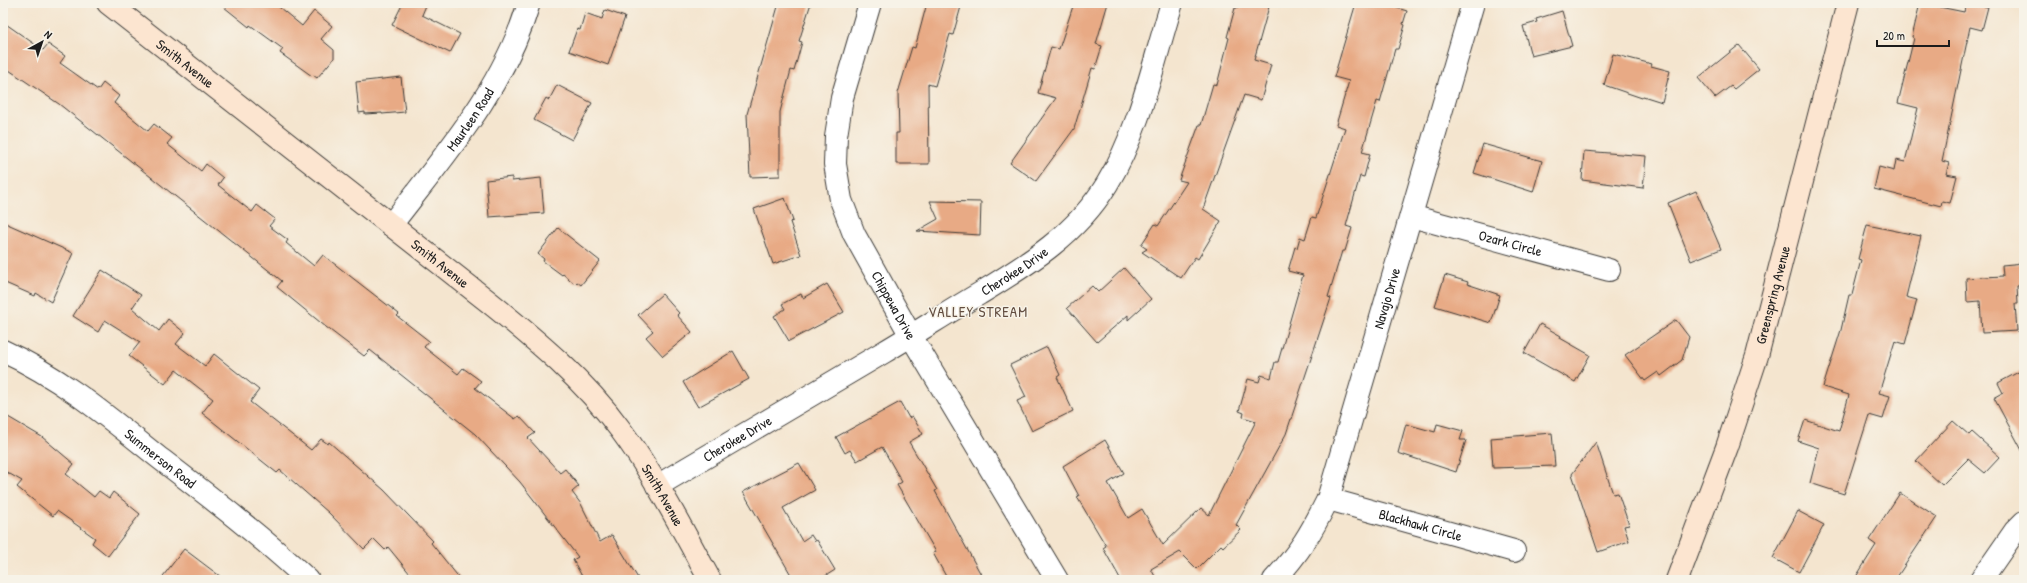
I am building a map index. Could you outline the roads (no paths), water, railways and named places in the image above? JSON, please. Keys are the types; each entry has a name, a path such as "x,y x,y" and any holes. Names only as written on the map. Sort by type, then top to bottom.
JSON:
{"main road":[{"name":"Smith Avenue","path":"108,3 538,342 620,428 657,486 710,580"},
{"name":"Greenspring Avenue","path":"1678,580 1727,448 1757,356 1848,3"}],"street":[{"name":"Maurleen Road","path":"391,225 473,117 493,86 511,51 529,3"},
{"name":"Chippewa Drive","path":"870,3 842,98 836,136 835,164 841,200 854,234 911,336 1057,580"},
{"name":"Cherokee Drive","path":"657,486 911,336 1034,260 1063,238 1087,212 1107,185 1122,155 1137,117 1172,3"},
{"name":"Navajo Drive","path":"1274,580 1292,560 1310,535 1328,499 1473,3"},
{"name":"Ozark Circle","path":"1411,216 1610,270"},
{"name":"Summerson Road","path":"3,351 56,378 91,404 269,543 308,580"},
{"name":"Blackhawk Circle","path":"1328,499 1514,551"},
{"path":"1981,580 2015,531 2024,522"}],"district":[{"name":"VALLEY STREAM","path":"978,312"}]}
